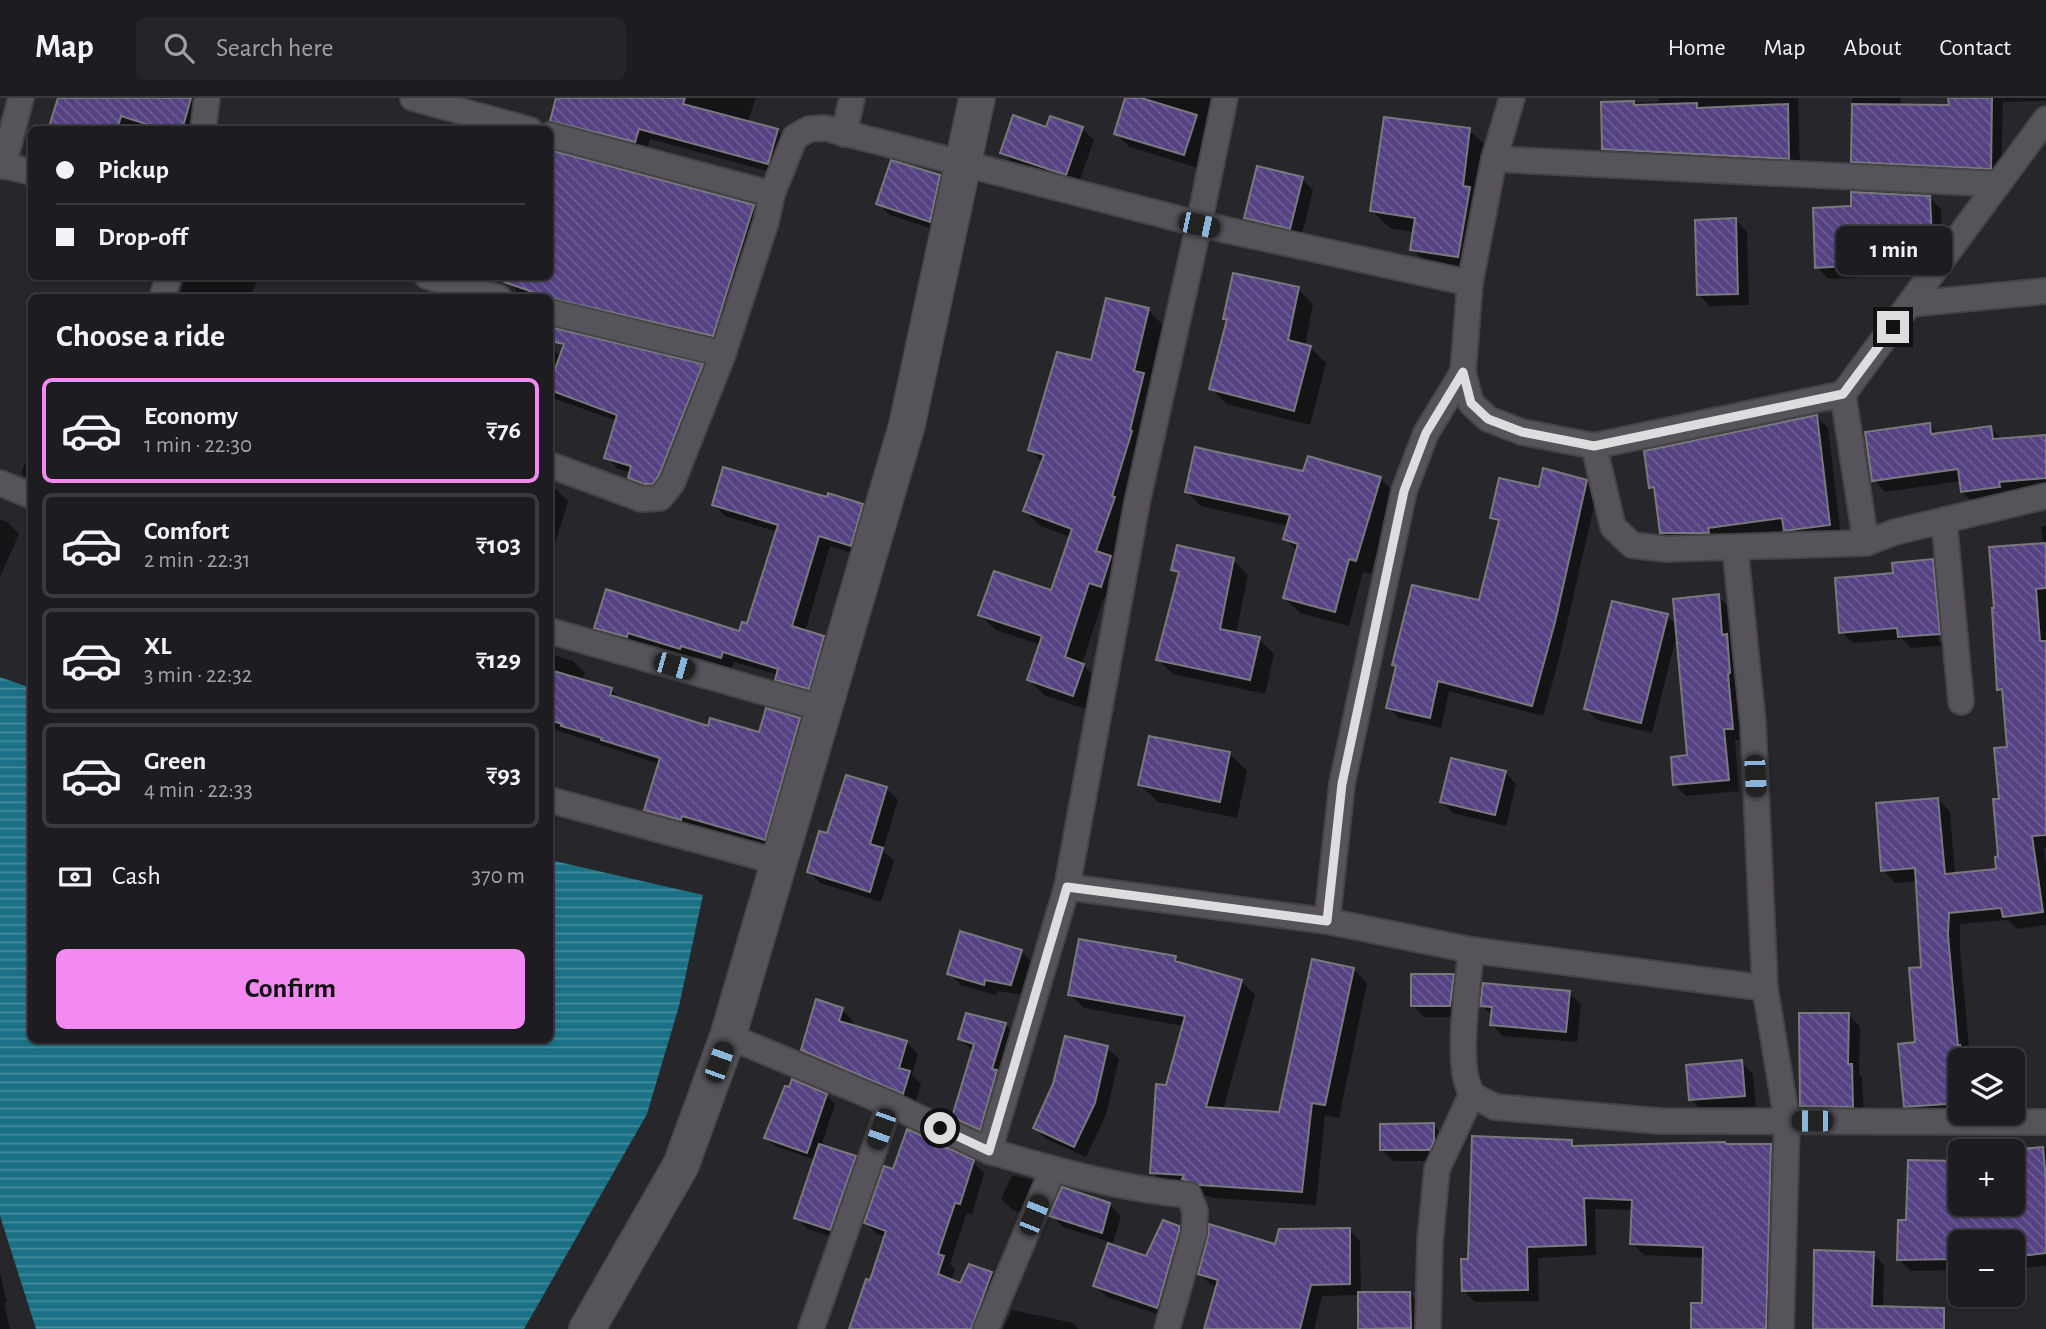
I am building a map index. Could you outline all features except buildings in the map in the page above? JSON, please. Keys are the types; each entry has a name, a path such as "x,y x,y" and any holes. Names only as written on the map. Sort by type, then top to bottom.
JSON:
{"street":[{"path":"21,98 1,166 28,171"},
{"path":"203,126 207,98"},
{"path":"413,98 515,126"},
{"path":"844,134 852,98"},
{"path":"587,1329 681,1165 728,1036 907,425 977,98"},
{"path":"989,1151 1067,887 1137,503 1225,98"},
{"path":"1512,98 1494,159 1469,283 1463,372 1471,403 1488,419 1522,432 1594,446 1843,394 2046,119"},
{"path":"553,467 642,499 660,498 672,484 723,354 766,222 772,194 795,137 808,129 825,128 1199,225 1469,283"},
{"path":"553,136 772,194"},
{"path":"2019,155 2046,153"},
{"path":"1494,159 1998,184"},
{"path":"440,280 486,294"},
{"path":"1910,304 2046,291"},
{"path":"553,313 723,354"},
{"path":"1327,921 1342,784 1404,491 1426,433 1463,372"},
{"path":"1843,394 1866,543"},
{"path":"1594,446 1613,527 1632,545 1665,550 1866,543 1895,532 2046,496"},
{"path":"0,483 28,494"},
{"path":"1944,520 1961,702"},
{"path":"1735,547 1753,723 1765,988 1787,1121 1781,1329"},
{"path":"553,632 824,709"},
{"path":"553,801 779,862"},
{"path":"1067,887 1327,921 1471,950 1765,988"},
{"path":"1471,950 1463,1047 1465,1077 1472,1094 1496,1107 1660,1121 2046,1122"},
{"path":"728,1036 890,1104 989,1151 1144,1191 1189,1195 1195,1211 1194,1233 1167,1329"},
{"path":"1428,1329 1430,1241 1437,1169 1472,1094"},
{"path":"811,1329 890,1104"},
{"path":"986,1329 1053,1169"}],"water":[{"path":"0,677 28,687 28,1043 553,1043 553,861 703,895 679,1006 647,1114 524,1329 36,1329 0,1216"}],"route":[{"path":"940,1128 989,1151 1067,887 1327,921 1342,784 1404,491 1426,433 1463,372 1471,403 1488,419 1522,432 1594,446 1843,394 1893,327"}]}
